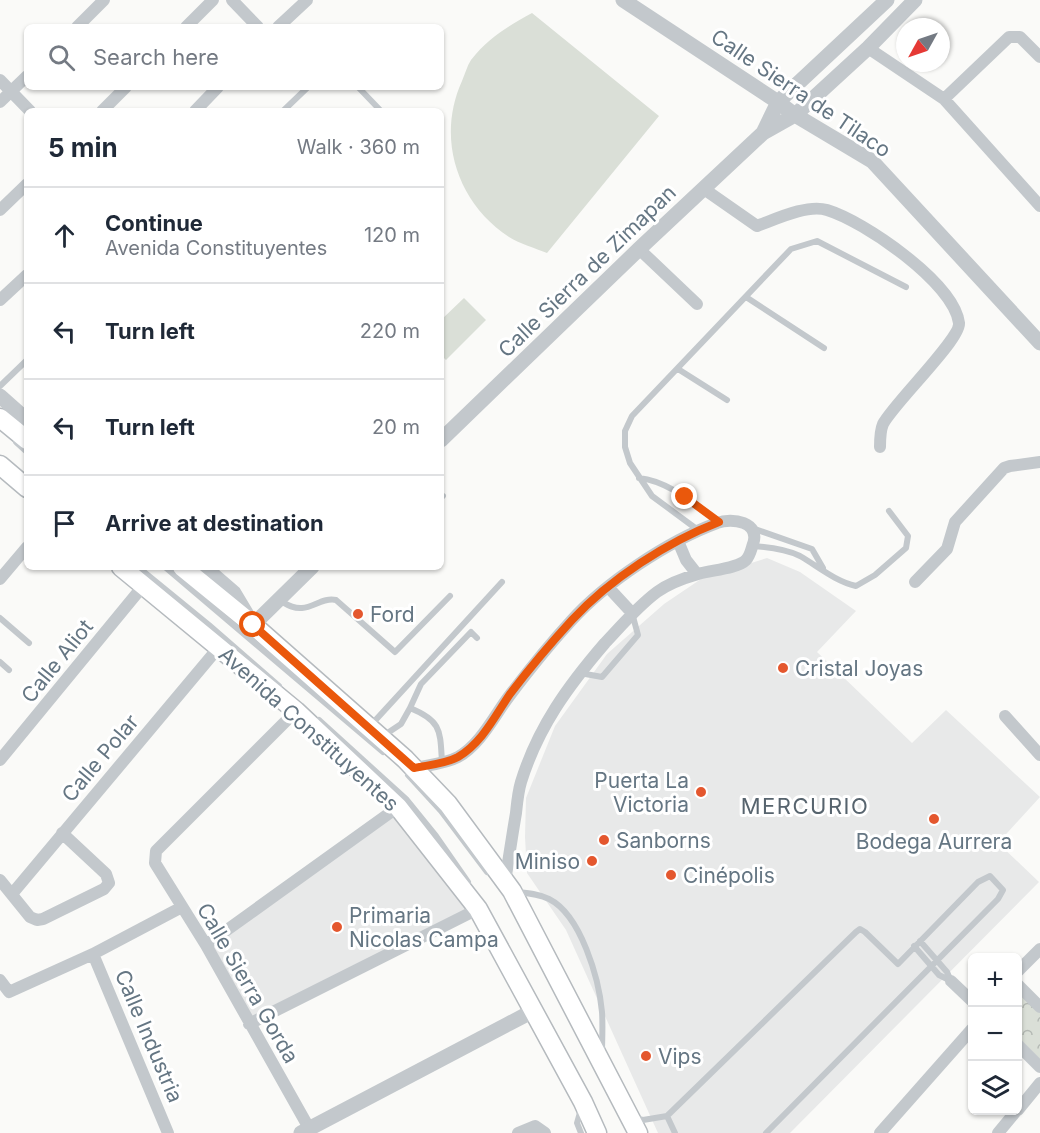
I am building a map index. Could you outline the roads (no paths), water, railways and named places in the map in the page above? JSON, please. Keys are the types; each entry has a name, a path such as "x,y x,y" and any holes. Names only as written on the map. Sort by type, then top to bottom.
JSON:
{"main road":[{"path":"0,418 18,438"},
{"path":"0,465 24,485"},
{"name":"Avenida Constituyentes","path":"124,570 303,712 398,807 482,909 537,1009 597,1133"},
{"name":"Avenida Constituyentes","path":"186,570 253,625 375,732 409,770 448,804 503,883 603,1063 634,1125"}],"street":[{"path":"80,24 104,0"},
{"path":"189,24 213,0"},
{"path":"232,0 255,24"},
{"path":"281,24 307,0"},
{"name":"Calle Sierra de Tilaco","path":"623,0 778,102 795,116 872,161 1040,343"},
{"name":"Calle Sierra de Zimapan","path":"763,133 778,102 887,0"},
{"name":"Calle Sierra de Zimapan","path":"444,437 763,133 795,116 868,48 915,0"},
{"path":"944,99 1009,37 1020,37 1040,57"},
{"path":"868,48 944,99 1040,206"},
{"path":"0,102 24,79"},
{"path":"0,80 27,108"},
{"path":"105,108 123,90"},
{"path":"198,108 215,90"},
{"path":"0,210 24,187"},
{"path":"704,189 757,226 800,210 826,209 873,232 928,275 954,306 959,325 954,338 910,387 883,425 880,447"},
{"path":"639,249 697,304"},
{"path":"0,300 24,278"},
{"path":"0,396 24,417"},
{"path":"915,582 947,549 956,522 1004,468 1040,462"},
{"path":"409,770 456,758 474,744 524,676 565,628 608,587 651,557 719,522 740,520 750,527 755,534 747,559 740,565 697,574 658,591 632,614 580,672 549,716 520,783 503,883"},
{"path":"678,542 686,560 697,574"},
{"path":"0,579 24,551"},
{"name":"Avenida Constituyentes","path":"208,570 234,593 253,625"},
{"path":"253,625 309,570"},
{"name":"Calle Aliot","path":"0,760 143,586"},
{"path":"608,587 632,614"},
{"name":"Calle Polar","path":"12,894 219,647"},
{"name":"Calle Sierra Gorda","path":"303,712 156,851 154,856 155,863 206,945 305,1131"},
{"path":"1005,716 1040,755"},
{"path":"206,945 398,807"},
{"path":"0,880 30,917 37,920 104,889 109,883 106,874 62,833"},
{"path":"0,980 9,992 93,954 182,907"},
{"path":"249,1024 482,909"},
{"path":"1022,966 1040,949"},
{"name":"Calle Industria","path":"93,954 168,1133"},
{"path":"951,981 968,997"},
{"path":"1022,990 1040,1007"},
{"path":"305,1131 537,1009"},
{"path":"880,1133 968,1034"},
{"path":"1022,1050 1040,1067"},
{"path":"1022,1104 1040,1083"},
{"path":"998,1133 1013,1115"},
{"path":"518,1133 535,1126 545,1133"}],"lane":[{"path":"286,108 305,90"},
{"path":"361,90 378,108"},
{"path":"699,531 652,496 630,463 625,447 626,431 632,416 791,249 817,241 906,287"},
{"path":"746,297 824,348"},
{"path":"0,386 24,363"},
{"path":"678,369 727,400"},
{"path":"639,478 654,479 685,497 719,522"},
{"path":"753,546 772,547 798,555 841,582 856,585 875,575 906,548 908,536 889,511"},
{"path":"750,527 812,549 823,569"},
{"path":"142,570 209,624 285,691"},
{"path":"169,570 389,757"},
{"path":"375,732 502,582"},
{"path":"278,600 293,608 303,608 331,599 336,600 394,652 450,596"},
{"path":"580,672 602,677 638,635 632,614"},
{"path":"0,618 29,643"},
{"path":"375,732 400,724 421,684 471,632 477,638"},
{"path":"0,662 9,670"},
{"path":"410,708 433,721 440,732 442,763"},
{"path":"303,712 406,799 436,836 482,909"},
{"path":"634,1125 643,1120 667,1116 860,929 898,964 978,882 988,876 1002,889 998,899 766,1133"},
{"path":"503,883 550,900 566,913 578,929 591,963 602,1011 603,1063"},
{"path":"917,943 938,962 951,981"},
{"path":"917,943 932,968 942,978 951,981"},
{"path":"568,1059 585,1090 602,1133"},
{"path":"581,1133 577,1123 583,1102"},
{"path":"667,1116 675,1133"}],"place":[{"name":"Ford","path":"358,614"},
{"name":"Cristal Joyas","path":"783,668"},
{"name":"Puerta La Victoria","path":"701,792"},
{"name":"Bodega Aurrera","path":"934,819"},
{"name":"Sanborns","path":"604,840"},
{"name":"Miniso","path":"592,861"},
{"name":"Cinépolis","path":"671,875"},
{"name":"Primaria Nicolas Campa","path":"337,927"},
{"name":"Vips","path":"646,1056"}],"district":[{"name":"MERCURIO","path":"805,806"}]}
